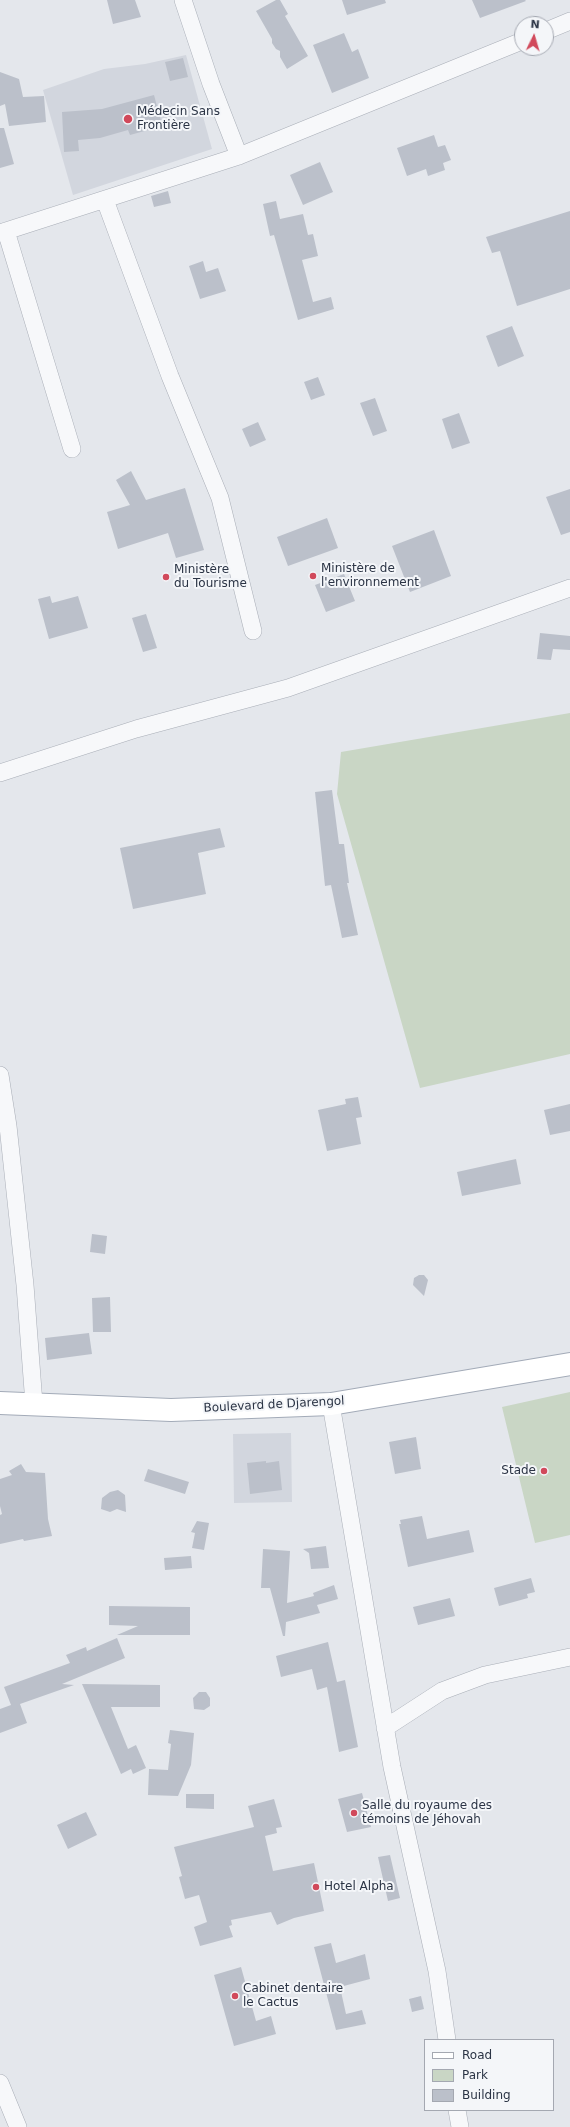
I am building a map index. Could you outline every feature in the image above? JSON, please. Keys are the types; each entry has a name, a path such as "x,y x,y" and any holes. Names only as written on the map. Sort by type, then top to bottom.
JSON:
{"main road":[{"name":"Boulevard de Djarengol","path":"0,1403 171,1410 331,1404 570,1364"}],"street":[{"path":"183,0 211,84 239,156"},
{"path":"554,28 570,21"},
{"path":"72,449 3,232 239,156 514,44"},
{"path":"105,200 170,376 220,498 253,631"},
{"path":"0,773 136,729 288,688 570,588"},
{"path":"0,1076 8,1126 25,1285 34,1404"},
{"path":"331,1404 385,1728 437,1971 447,2039"},
{"path":"385,1728 442,1691 485,1675 570,1657"},
{"path":"0,2083 18,2127"},
{"path":"458,2111 460,2127"}],"shaded area":[{"name":"Médecin Sans Frontière","path":"186,55 212,149 73,195 43,90 104,69 145,64"},
{"path":"291,1433 292,1502 234,1503 233,1434"}],"green space":[{"path":"570,713 570,1054 420,1088 337,794 341,752"},
{"name":"Stade","path":"570,1392 570,1535 535,1543 502,1407"}],"building":[{"path":"107,0 135,0 141,17 113,24"},
{"path":"276,0 280,0 288,14 285,16 308,56 287,69 280,57 280,51 276,49 272,43 272,39 256,11"},
{"path":"342,0 385,0 386,3 347,15"},
{"path":"472,0 525,0 526,1 480,18"},
{"path":"344,33 352,52 358,49 369,78 332,93 313,45"},
{"path":"183,58 188,77 170,81 165,62"},
{"path":"0,72 19,79 23,97 44,96 46,122 9,126 5,104 0,106"},
{"path":"154,95 161,121 157,122 159,127 130,135 128,130 100,138 78,140 79,151 64,152 62,112 102,109"},
{"path":"0,128 4,128 14,164 0,168"},
{"path":"434,135 438,147 445,145 451,160 443,163 445,170 428,176 426,169 407,176 397,148"},
{"path":"320,162 333,192 303,205 290,175"},
{"path":"168,191 171,203 154,207 151,196"},
{"path":"276,201 280,219 303,214 308,235 313,234 318,256 302,260 313,302 331,297 334,309 298,320 274,235 270,236 263,204"},
{"path":"570,211 570,289 517,306 500,251 492,253 486,237"},
{"path":"203,261 206,272 218,268 226,291 200,299 189,266"},
{"path":"512,326 524,356 498,367 486,336"},
{"path":"318,377 325,395 311,400 304,382"},
{"path":"375,398 387,431 373,436 360,403"},
{"path":"459,413 470,443 452,449 442,419"},
{"path":"258,422 266,440 250,447 242,429"},
{"path":"131,471 146,500 185,488 204,550 176,558 168,533 118,549 107,512 130,505 116,480"},
{"path":"570,489 570,532 561,535 546,497"},
{"path":"327,518 338,548 288,566 277,537"},
{"path":"434,530 451,576 410,592 392,546"},
{"path":"344,574 355,601 326,612 315,585"},
{"path":"50,596 52,603 78,596 88,628 49,639 38,599"},
{"path":"146,614 157,648 143,652 132,618"},
{"path":"540,633 570,636 570,650 553,649 551,660 537,659"},
{"path":"332,790 339,844 344,844 349,883 347,883 358,935 342,938 331,885 325,886 315,792"},
{"path":"220,828 225,847 198,853 206,894 133,909 120,848"},
{"path":"358,1097 362,1117 356,1118 361,1144 327,1151 318,1110 346,1104 345,1099"},
{"path":"570,1104 570,1131 550,1135 544,1110"},
{"path":"516,1159 521,1184 462,1196 457,1172"},
{"path":"92,1234 107,1236 105,1254 90,1252"},
{"path":"419,1275 424,1275 428,1280 424,1296 413,1285 414,1278"},
{"path":"110,1297 111,1332 93,1332 92,1298"},
{"path":"89,1333 92,1354 47,1360 45,1338"},
{"path":"416,1437 421,1469 395,1474 389,1442"},
{"path":"266,1461 266,1463 279,1461 282,1490 250,1494 247,1463"},
{"path":"21,1464 26,1472 45,1473 48,1519 52,1536 24,1541 23,1539 0,1544 0,1515 2,1514 0,1506 0,1479 12,1475 9,1471"},
{"path":"148,1469 189,1482 185,1494 144,1481"},
{"path":"118,1490 125,1495 126,1512 117,1509 110,1512 101,1509 102,1498 110,1492"},
{"path":"422,1516 427,1539 469,1530 474,1552 408,1567 399,1524 401,1524 400,1520"},
{"path":"197,1521 209,1523 204,1550 192,1548 195,1533 191,1532"},
{"path":"326,1546 329,1568 311,1569 309,1553 303,1549"},
{"path":"263,1549 290,1551 287,1603 314,1596 313,1593 334,1585 338,1599 317,1605 320,1613 286,1622 285,1636 283,1636 270,1588 261,1588"},
{"path":"191,1556 192,1568 165,1570 164,1558"},
{"path":"531,1578 535,1592 527,1594 528,1598 499,1606 494,1588"},
{"path":"450,1598 455,1616 418,1625 413,1607"},
{"path":"109,1606 190,1607 190,1635 117,1635 138,1626 109,1625"},
{"path":"117,1638 125,1658 62,1684 74,1685 20,1704 27,1723 0,1733 0,1709 11,1705 4,1687 70,1663 66,1655 86,1647 87,1651"},
{"path":"328,1642 337,1682 345,1680 358,1747 339,1752 327,1687 317,1690 312,1669 281,1677 276,1656"},
{"path":"82,1684 160,1685 160,1707 111,1707 128,1749 136,1745 146,1768 133,1774 131,1769 121,1774"},
{"path":"199,1692 206,1692 210,1698 210,1706 204,1710 194,1709 193,1698"},
{"path":"170,1730 194,1733 191,1765 178,1796 148,1795 149,1769 168,1770 171,1744 168,1743"},
{"name":"Salle du royaume des témoins de Jéhovah","path":"362,1793 371,1827 347,1832 338,1799"},
{"path":"186,1794 214,1794 214,1809 186,1808"},
{"path":"274,1799 282,1827 276,1828 277,1833 265,1836 273,1871 314,1863 324,1911 294,1918 277,1925 271,1912 231,1920 232,1925 229,1926 233,1937 200,1946 194,1927 207,1922 199,1895 185,1899 179,1877 182,1876 174,1847 254,1827 248,1806"},
{"path":"86,1812 97,1835 68,1849 57,1825"},
{"path":"390,1855 400,1898 388,1901 378,1857"},
{"path":"331,1943 336,1963 365,1954 370,1979 340,1987 346,2014 362,2010 366,2024 336,2030 314,1947"},
{"name":"Cabinet dentaire le Cactus","path":"241,1967 256,2021 271,2016 276,2034 234,2046 214,1975"},
{"path":"421,1996 424,2009 412,2012 409,1999"}],"place":[{"name":"Médecin Sans Frontière","path":"128,119"},
{"name":"Ministère de l'environnement","path":"313,576"},
{"name":"Ministère du Tourisme","path":"166,577"},
{"name":"Stade","path":"544,1471"},
{"name":"Salle du royaume des témoins de Jéhovah","path":"354,1813"},
{"name":"Hotel Alpha","path":"316,1887"},
{"name":"Cabinet dentaire le Cactus","path":"235,1996"}]}
